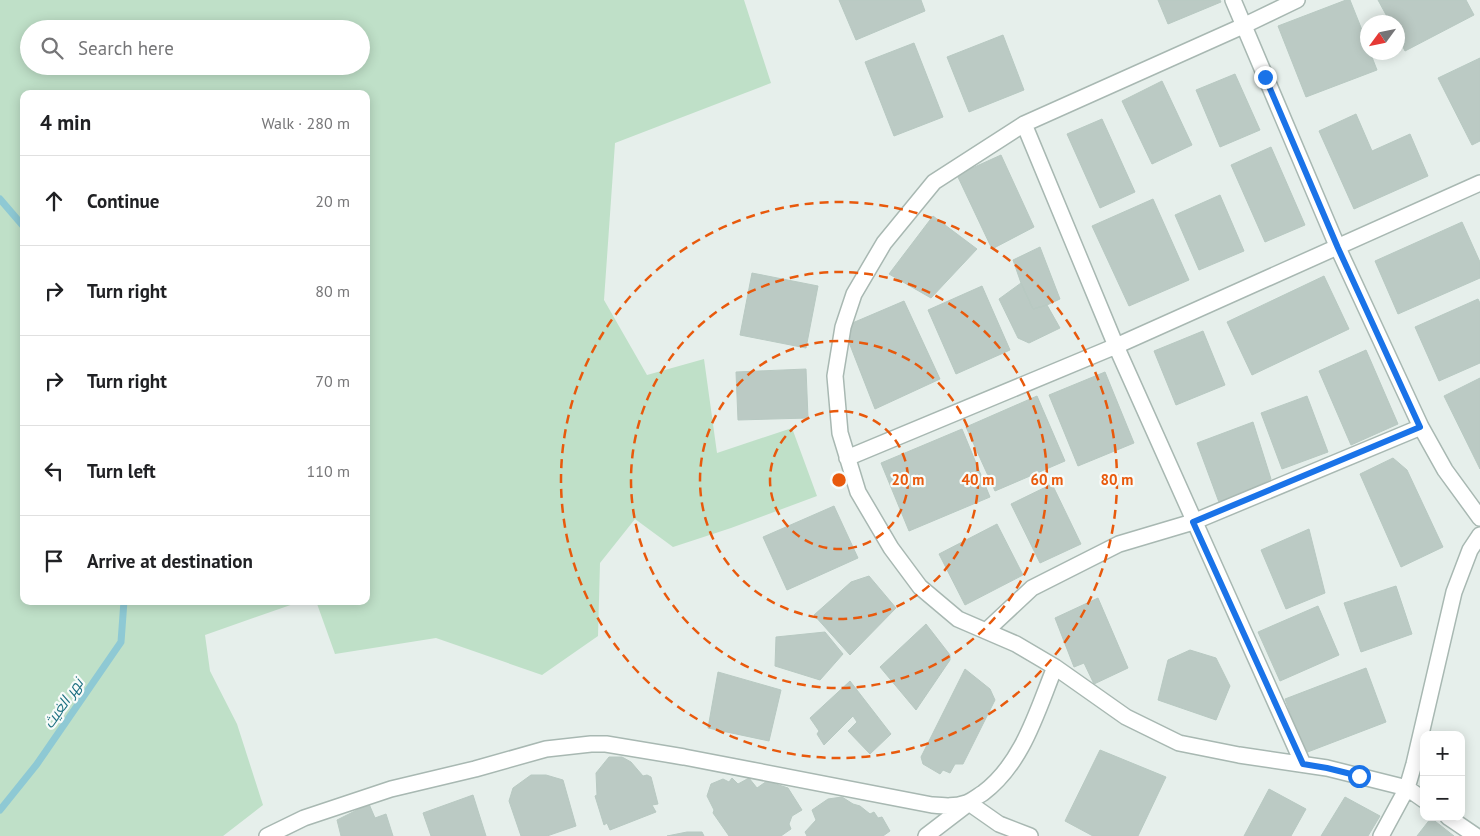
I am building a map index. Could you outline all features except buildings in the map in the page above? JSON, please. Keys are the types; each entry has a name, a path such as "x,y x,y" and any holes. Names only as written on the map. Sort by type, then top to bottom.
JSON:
{"street":[{"path":"1233,0 1338,248 1420,427 1445,470 1480,518"},
{"path":"1297,0 1244,26 1024,124 934,182 884,243 854,294 843,327 834,376 840,433 858,492 891,548 920,587 958,619 1016,644 1055,666 1126,716 1179,743 1239,755 1327,768 1407,788 1420,797"},
{"path":"1024,124 1116,346 1193,522 1303,764"},
{"path":"847,458 1116,346 1480,183"},
{"path":"986,631 1032,588 1119,544 1193,522 1420,427"},
{"path":"1382,836 1407,788 1454,592 1470,550 1480,535"},
{"path":"926,836 996,783 1017,754 1032,724 1055,666"},
{"path":"267,836 304,818 391,789 475,769 546,749 591,744 606,744 684,757 932,805 955,806 969,803 999,824 1030,836"},
{"path":"1454,821 1476,836"}],"green space":[{"path":"0,0 744,0 771,83 615,143 604,300 647,375 704,359 717,453 792,428 817,496 673,547 635,519 600,563 598,636 542,675 436,638 335,654 317,605 370,605 370,90 20,90 20,605 291,605 205,635 210,671 237,724 263,805 223,836 0,836"}],"waterway":[{"name":"نهر الغيث","path":"0,199 20,222"},
{"name":"نهر الغيث","path":"0,810 37,764 121,642 124,605"}],"route":[{"path":"1265,77 1338,248 1420,427 1193,522 1303,764 1359,776"}]}
